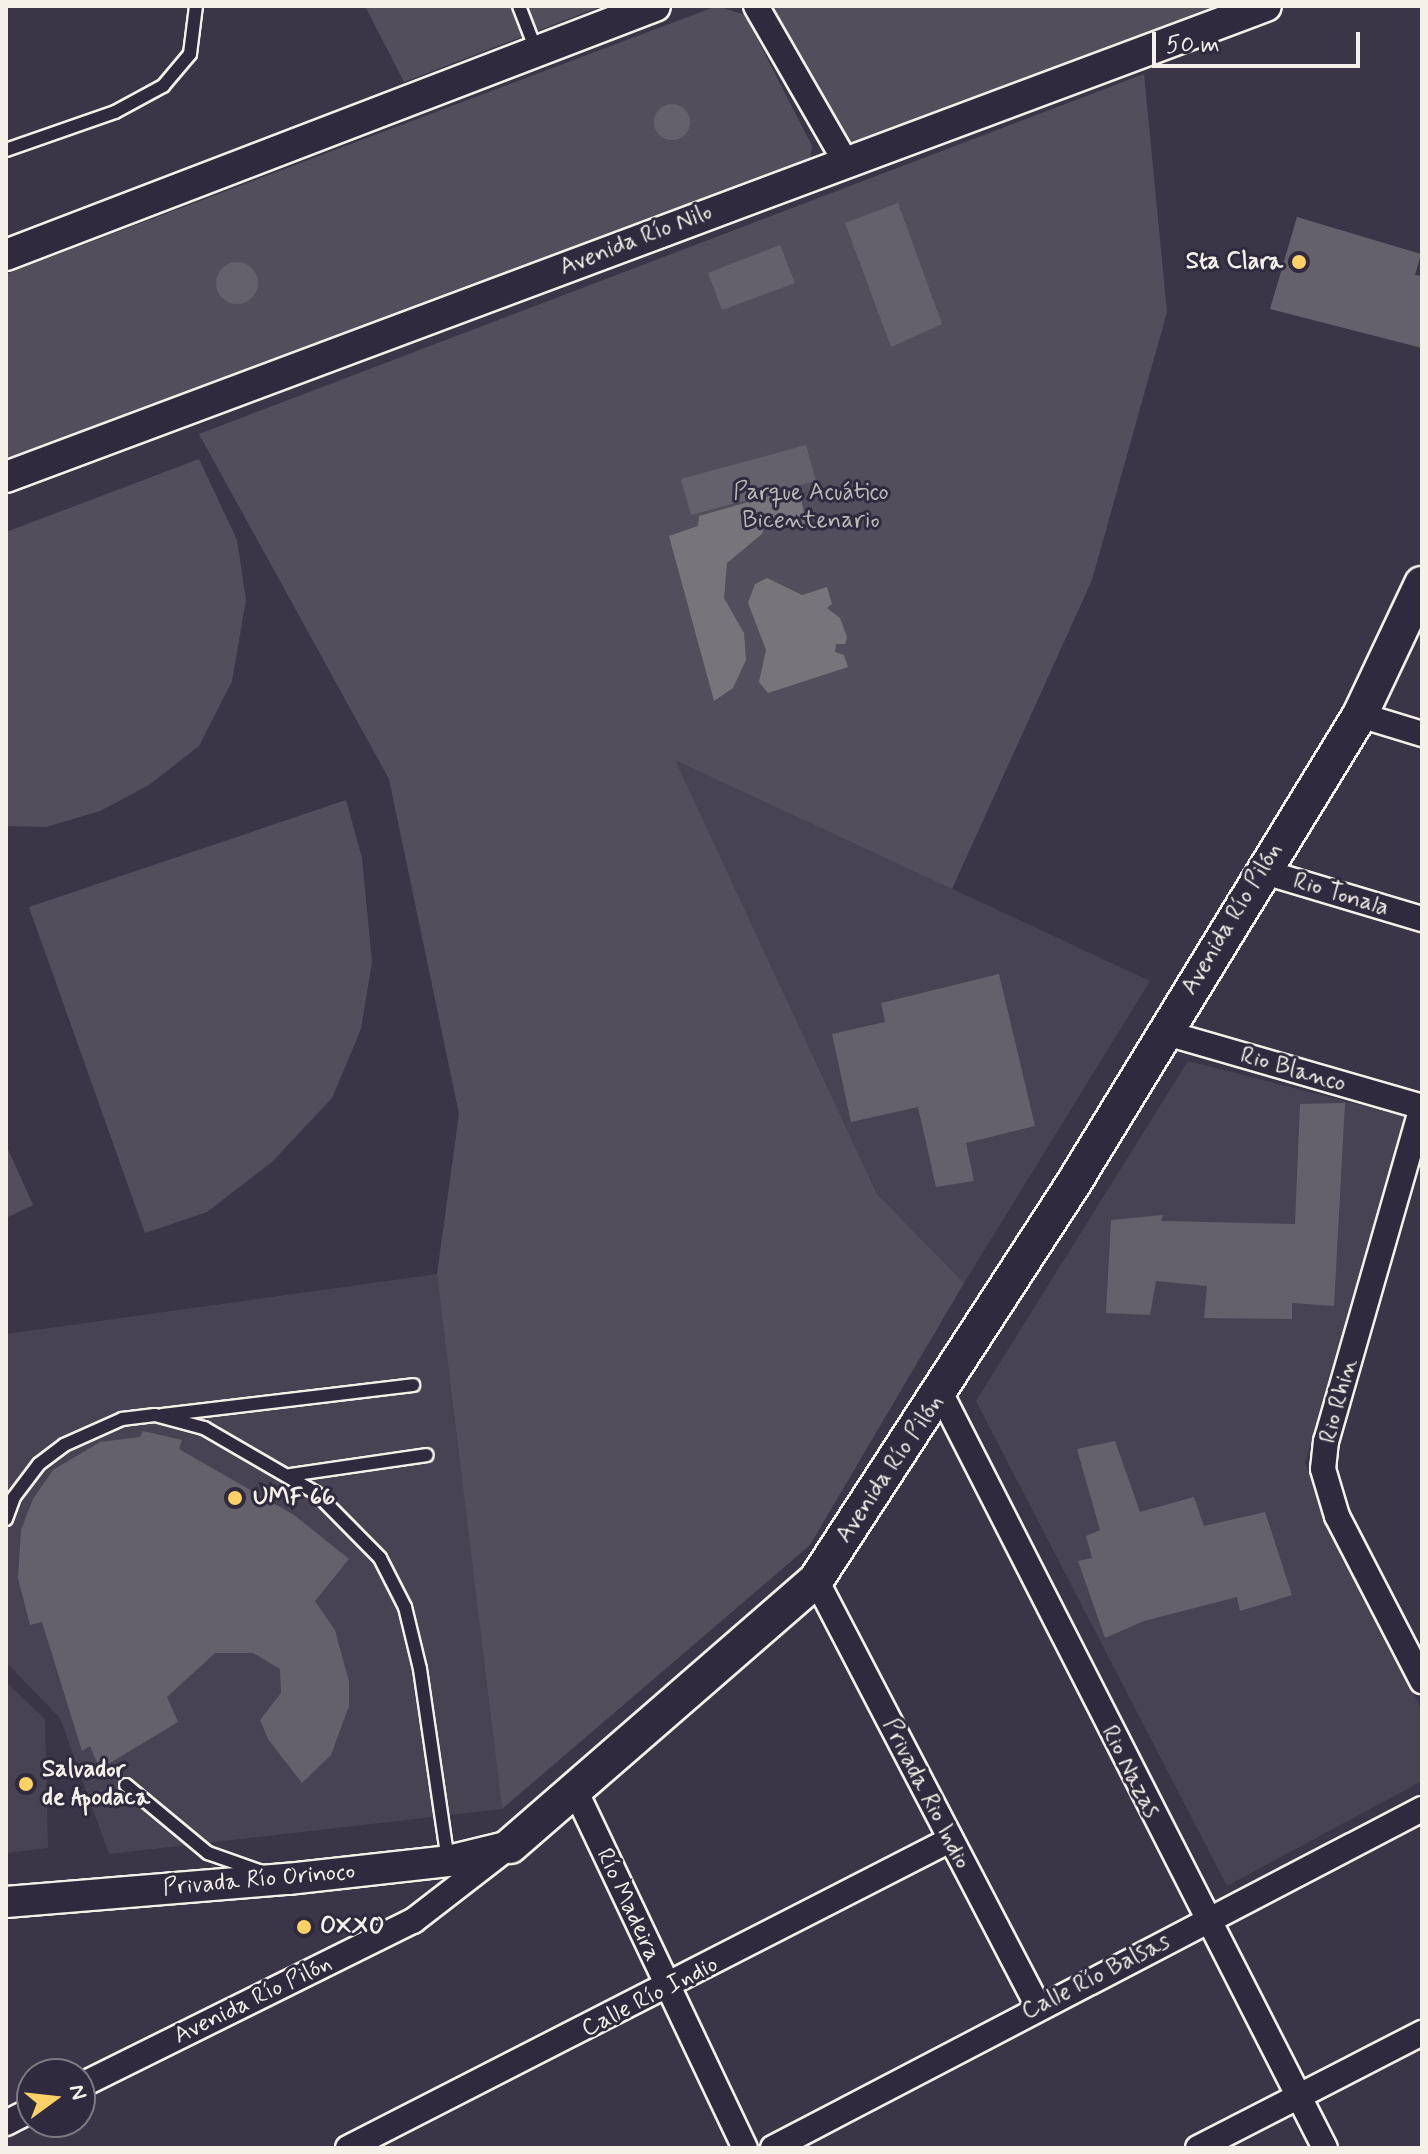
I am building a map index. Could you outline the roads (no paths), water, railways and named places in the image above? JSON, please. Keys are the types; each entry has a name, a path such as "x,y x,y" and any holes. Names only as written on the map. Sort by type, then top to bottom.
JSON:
{"main road":[{"name":"Avenida Río Pilón","path":"510,1846 816,1580 941,1394 1360,715 1422,584"}],"street":[{"path":"6,255 537,52 622,12 655,6"},
{"path":"756,6 845,161"},
{"name":"Avenida Río Nilo","path":"6,477 1266,6"},
{"path":"1360,715 1422,734"},
{"name":"Rio Tonala","path":"1261,871 1422,919"},
{"name":"Rio Blanco","path":"1163,1032 1422,1107"},
{"name":"Rio Rhin","path":"1422,1107 1326,1441 1323,1469 1337,1516 1422,1681"},
{"name":"Rio Nazas","path":"941,1394 1206,1920 1325,2148"},
{"name":"Privada Rio Indio","path":"816,1580 1038,2007"},
{"name":"Río Madeira","path":"575,1790 745,2148"},
{"name":"Calle Río Balsas","path":"773,2148 1422,1809"},
{"name":"Calle Río Indio","path":"348,2148 668,1989 950,1840"},
{"name":"Privada Río Orinoco","path":"6,1902 288,1879 448,1861 510,1846"},
{"name":"Avenida Río Pilón","path":"96,2078 413,1921 510,1846"},
{"path":"1198,2148 1422,2033"}],"lane":[{"path":"6,150 115,112 163,86 190,54 196,6"},
{"path":"519,6 537,52"},
{"path":"6,1519 14,1497 39,1464 64,1445 122,1419 413,1385"},
{"path":"155,1415 204,1428 290,1475 351,1524 380,1558 405,1607 422,1683 448,1861"},
{"path":"290,1475 427,1455"},
{"path":"126,1785 208,1853 288,1879"}],"place":[{"name":"Sta Clara","path":"1299,262"},
{"name":"UMF 66","path":"235,1498"},
{"name":"Salvador de Apodaca","path":"26,1784"},
{"name":"OXXO","path":"304,1927"}],"park label":[{"name":"Parque Acuático Bicentenario","path":"811,507"}]}
